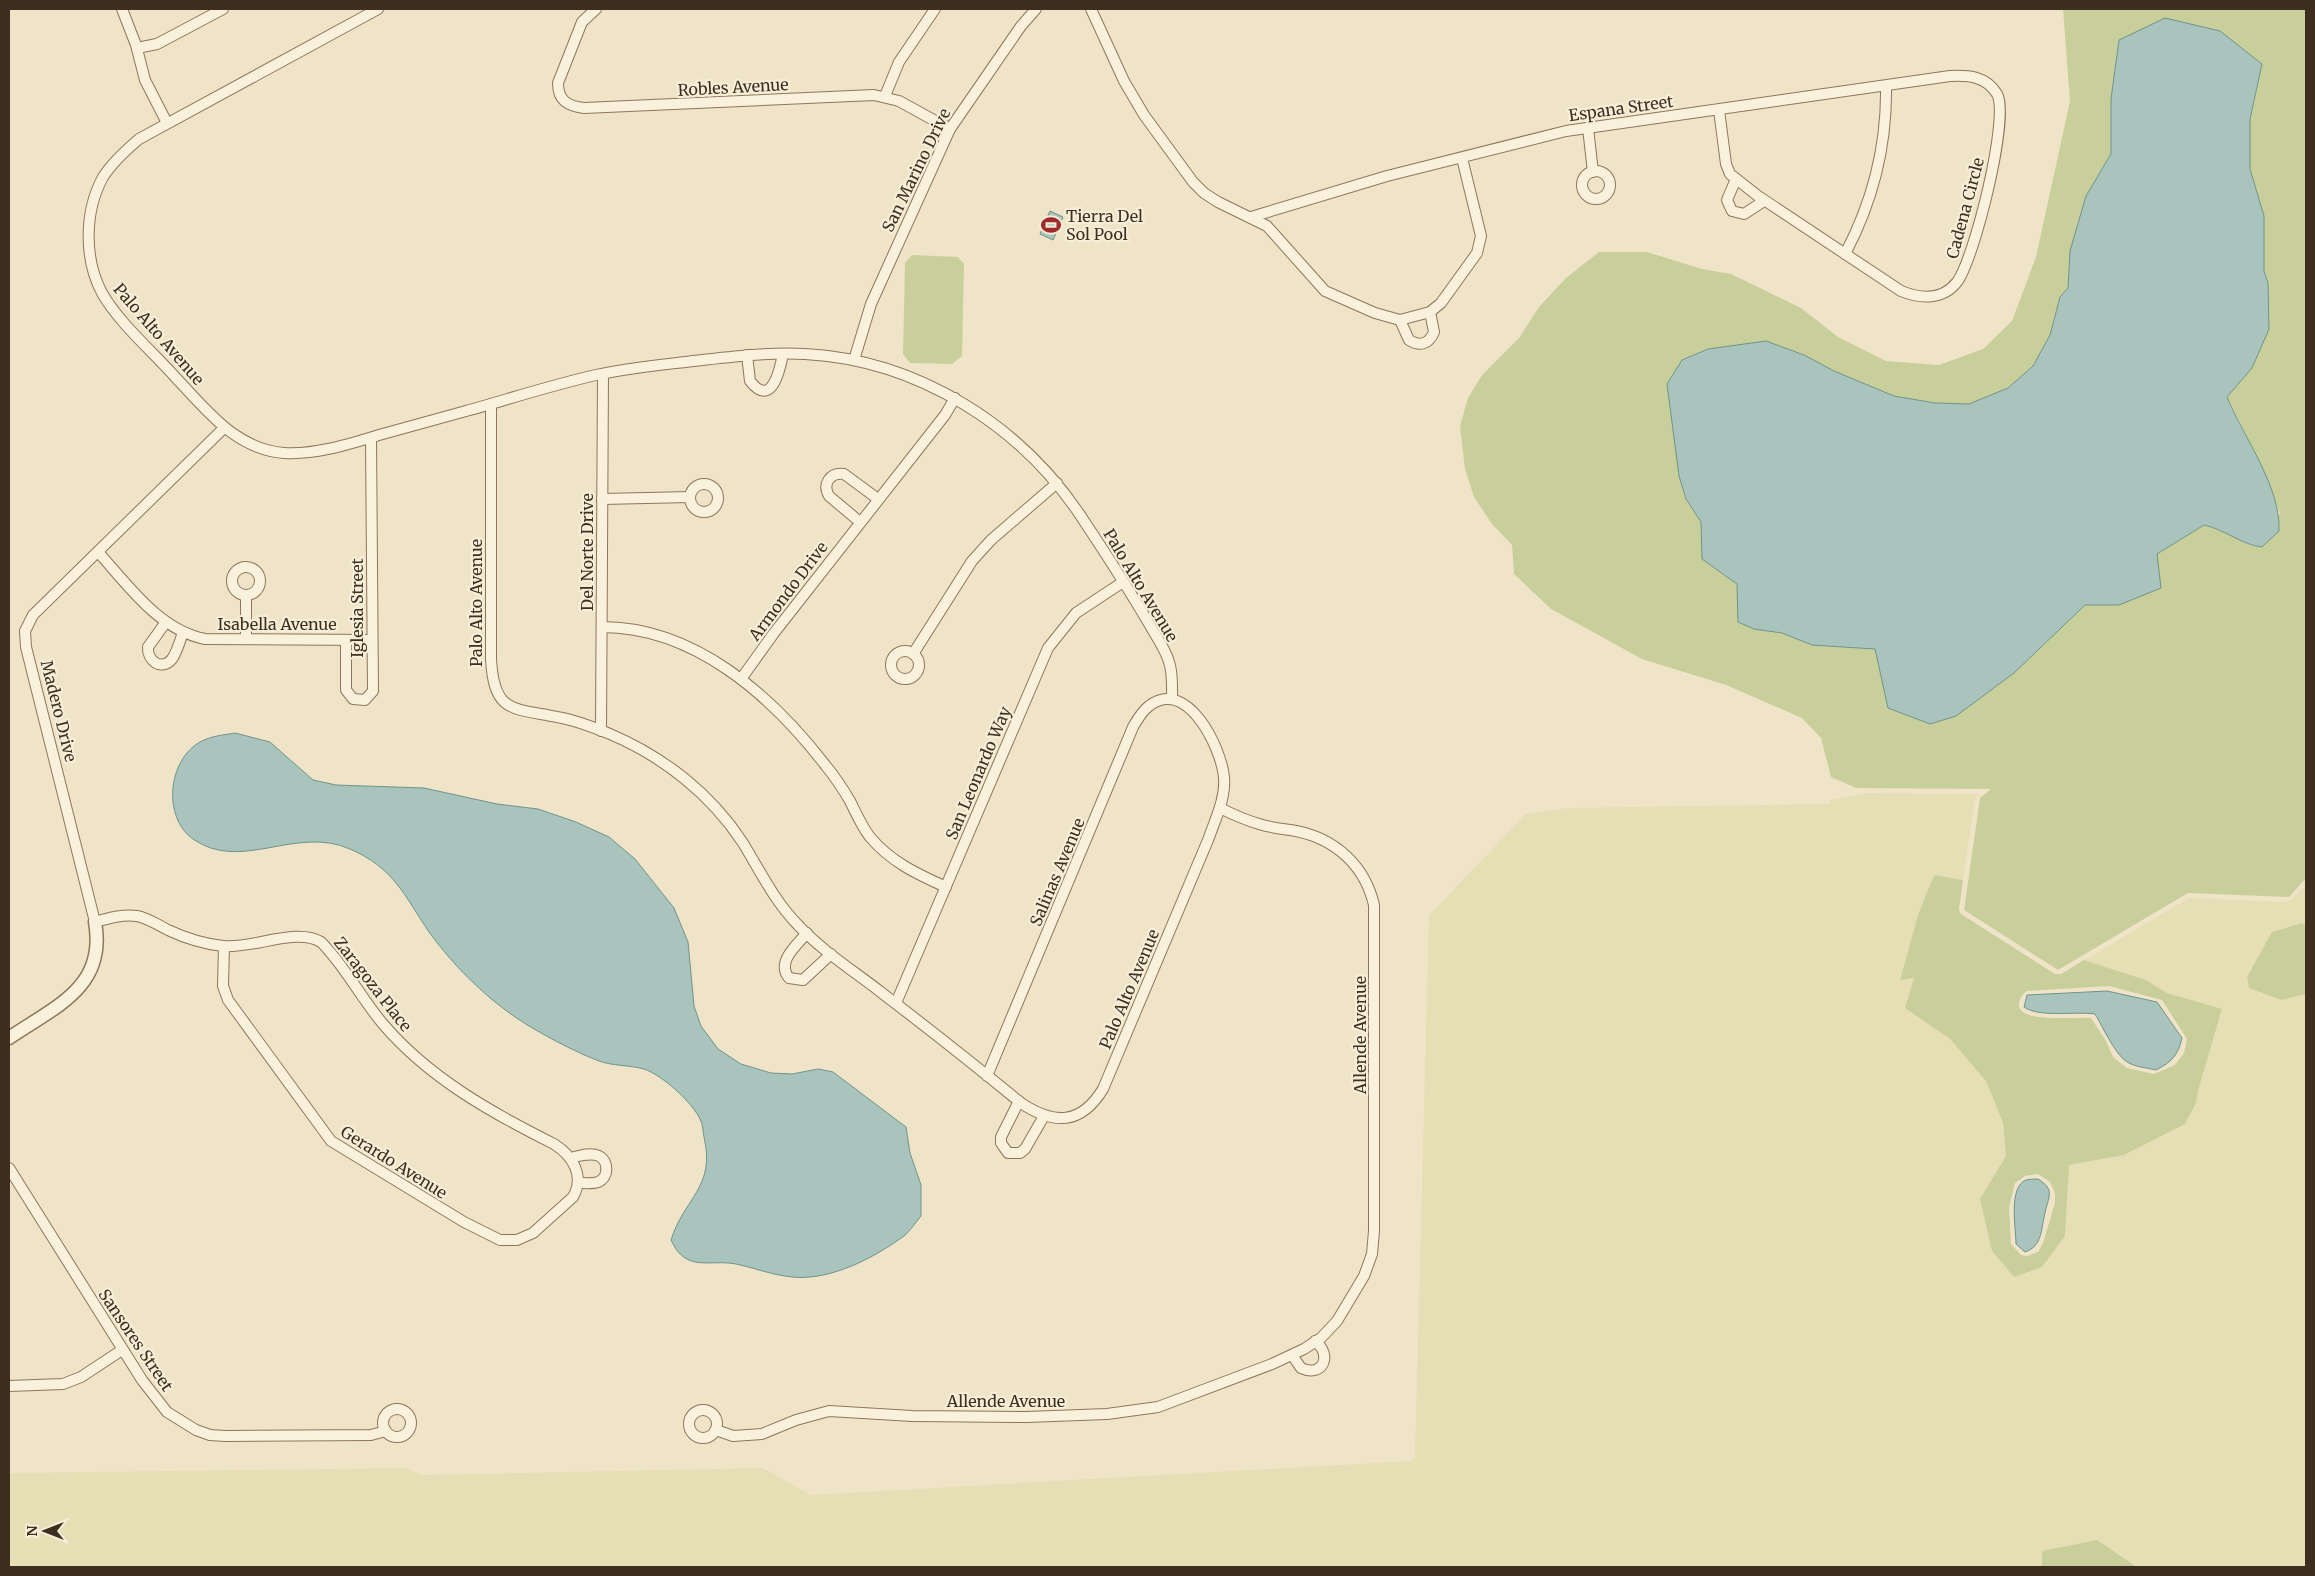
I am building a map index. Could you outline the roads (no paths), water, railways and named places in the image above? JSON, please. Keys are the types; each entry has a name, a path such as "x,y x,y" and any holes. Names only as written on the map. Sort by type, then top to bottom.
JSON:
{"street":[{"path":"122,9 137,48 145,80 167,123"},
{"path":"137,48 157,44 223,9"},
{"name":"Palo Alto Avenue","path":"378,9 167,123 139,139 126,150 104,175 91,213 89,253 103,294 113,308 224,428 260,448 281,453 323,450 372,438 491,404 603,374 747,355 784,354 807,354 854,360 894,372 955,398 1021,446 1057,483 1124,582 1170,662 1172,699 1185,705 1210,732 1216,744 1224,778 1220,808 1208,840 1103,1089 1083,1112 1060,1119 1044,1116 1019,1101 831,954 807,933 772,893 730,825 690,782 645,751 601,731 564,718 518,711 509,706 496,690 491,659 491,404"},
{"name":"Robles Avenue","path":"596,9 582,22 558,83 558,92 564,102 571,107 885,96 899,101 950,129"},
{"path":"885,96 899,62 935,9"},
{"name":"San Marino Drive","path":"854,360 871,304 950,129 1015,34 1036,9"},
{"path":"1091,9 1124,80 1144,115 1193,182 1204,193 1218,202 1267,226 1325,291 1400,320 1430,312 1441,303 1469,266 1480,245 1481,236 1462,158"},
{"name":"Espana Street","path":"1251,217 1387,176 1566,131 1967,76 1976,77 1986,82 1997,94"},
{"path":"1845,254 1865,210 1876,173 1884,136 1886,86"},
{"name":"Cadena Circle","path":"1719,110 1726,164 1730,174 1764,200 1902,291 1916,297 1931,297 1945,293 1957,282 1964,269 1976,236 1994,157 2000,119 1997,94"},
{"path":"1588,128 1593,172"},
{"path":"1736,179 1727,200 1732,211 1744,214 1764,200"},
{"path":"1400,320 1409,340 1421,344 1427,342 1434,332 1430,312"},
{"path":"747,355 750,381 760,389 766,389 777,381 784,354"},
{"name":"Del Norte Drive","path":"601,731 603,374"},
{"name":"Armondo Drive","path":"741,680 860,522 945,415 955,398"},
{"name":"Madero Drive","path":"9,1038 78,990 88,976 96,958 98,943 95,922 25,639 26,630 33,615 224,428"},
{"name":"Iglesia Street","path":"346,640 346,690 348,695 359,701 365,700 373,691 372,438"},
{"path":"860,522 829,496 826,485 828,479 832,475 844,474 878,500"},
{"path":"913,654 972,561 991,540 1057,483"},
{"path":"602,499 690,498"},
{"name":"Isabella Avenue","path":"98,552 166,622 183,632 205,639 372,640"},
{"name":"San Leonardo Way","path":"896,1003 1048,648 1076,613 1088,603 1124,582"},
{"path":"246,595 246,639"},
{"path":"166,622 148,647 147,653 154,663 160,665 171,660 183,632"},
{"path":"602,627 637,629 662,636 689,647 741,680 779,711 806,741 839,784 869,836 888,855 906,869 946,887"},
{"name":"Salinas Avenue","path":"987,1076 1133,728 1148,706 1161,700 1172,699"},
{"name":"Allende Avenue","path":"716,1430 733,1436 762,1434 796,1420 829,1411 888,1416 956,1417 1084,1416 1133,1411 1182,1399 1292,1355 1315,1341 1337,1322 1351,1302 1372,1254 1374,1231 1374,905 1366,880 1357,866 1343,852 1329,842 1306,834 1258,824 1220,808"},
{"name":"Zaragoza Place","path":"95,922 120,916 135,916 187,937 224,946 258,944 299,936 310,937 321,942 385,1026 422,1064 464,1093 560,1147 571,1158 577,1170 578,1183"},
{"path":"807,933 785,961 784,970 790,978 802,980 831,954"},
{"name":"Gerardo Avenue","path":"224,946 223,986 228,1000 312,1119 337,1146 464,1222 504,1241 520,1240 533,1233 573,1197 578,1183"},
{"path":"1019,1101 1001,1137 1001,1143 1008,1153 1020,1152 1025,1149 1044,1116"},
{"path":"571,1158 595,1155 603,1159 606,1168 605,1176 598,1182 578,1183"},
{"name":"Sansores Street","path":"9,1168 122,1350 167,1412 196,1430 225,1436 371,1436 386,1431"},
{"path":"1292,1355 1301,1368 1314,1371 1320,1368 1325,1356 1324,1349 1315,1341"},
{"path":"9,1386 62,1384 81,1377 122,1350"}],"water":[{"path":"2165,18 2220,31 2262,64 2250,119 2250,169 2264,216 2264,271 2268,283 2269,329 2252,368 2227,397 2268,480 2278,514 2279,531 2262,547 2247,543 2204,525 2157,554 2161,588 2119,605 2085,605 2014,673 1956,716 1930,724 1888,708 1875,649 1812,645 1782,633 1754,629 1738,622 1737,584 1702,559 1701,522 1686,499 1679,476 1667,384 1682,360 1708,349 1766,341 1804,355 1834,371 1894,396 1935,403 1969,404 2008,388 2033,366 2050,335 2060,297 2068,288 2070,251 2086,196 2111,154 2111,99 2119,40"},
{"name":"Tierra Del Sol Pool","path":"1050,211 1063,217 1053,240 1040,234"},
{"path":"235,733 270,742 313,780 336,785 424,788 497,804 538,809 576,822 609,837 635,859 674,908 688,942 694,1006 701,1026 718,1049 741,1064 771,1073 792,1074 818,1069 833,1072 906,1127 910,1153 921,1185 921,1216 904,1236 879,1252 836,1272 821,1275 792,1277 736,1264 691,1261 684,1257 671,1240 683,1213 697,1192 706,1168 707,1154 702,1123 684,1097 651,1072 644,1069 604,1063 589,1057 545,1035 503,1008 480,989 448,956 429,932 405,894 388,874 365,857 350,849 329,843 309,842 230,852 211,848 193,839 183,829 173,803 173,789 181,762 189,750 200,742 213,737"},
{"path":"2107,991 2157,1002 2182,1038 2176,1053 2170,1061 2156,1070 2124,1060 2119,1055 2095,1014 2048,1013 2024,1007 2027,995"},
{"path":"2038,1179 2049,1190 2049,1198 2038,1241 2031,1249 2025,1252 2016,1244 2015,1199 2020,1184 2026,1180"}],"place":[{"name":"Tierra Del Sol Pool","path":"1051,225"}]}
